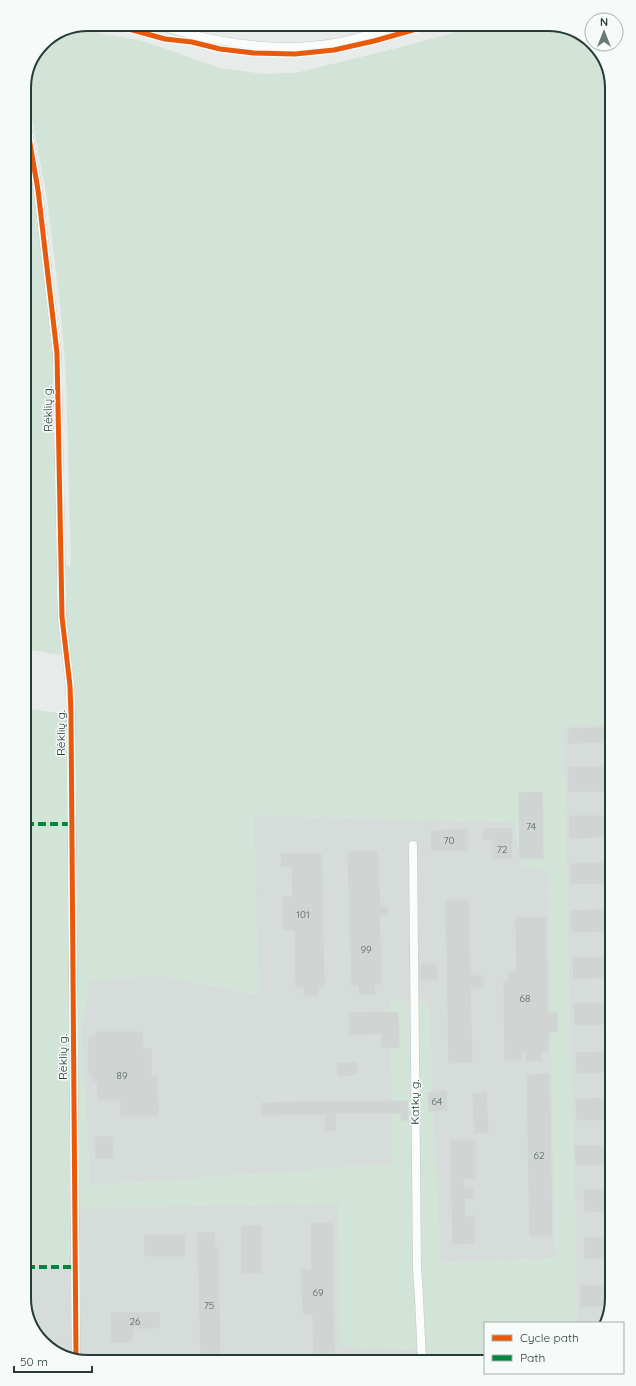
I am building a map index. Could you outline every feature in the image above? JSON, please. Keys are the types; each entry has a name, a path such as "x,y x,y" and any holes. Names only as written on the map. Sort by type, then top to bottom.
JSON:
{"street":[{"path":"181,31 220,41 252,46 286,47 344,41 379,31"},
{"name":"Rėklių g.","path":"31,150 38,190 57,353 62,610 71,715 76,1354"},
{"name":"Katkų g.","path":"413,845 416,1260 422,1355"}],"shaded area":[{"path":"605,724 605,1305 600,1322 577,1322 563,726"},
{"path":"253,815 514,822 522,866 548,869 556,1258 440,1263 428,1003 390,1001 394,1164 90,1186 81,1028 90,980 156,975 259,994"},
{"path":"339,1203 340,1347 421,1349 422,1355 85,1355 70,1352 53,1343 43,1333 34,1316 31,1298 31,1267 68,1267 75,1208"}],"green space":[{"path":"87,31 143,41 220,68 264,74 295,73 460,31 551,31 566,34 583,43 584,52 593,53 604,77 605,724 563,727 577,1322 484,1322 484,1355 422,1355 421,1349 340,1347 338,1203 75,1208 68,1267 31,1267 31,709 71,715 66,656 31,650 31,167 57,353 61,565 71,566 66,375 60,305 47,198 31,114 31,85 33,74 43,53 51,45 66,35","holes":["253,815 514,822 522,866 548,869 556,1258 441,1263 428,1003 390,1001 394,1164 90,1186 81,1028 90,980 156,975 260,994"]}],"building":[{"path":"605,728 605,742 569,743 569,729"},
{"path":"569,767 605,767 605,791 569,791"},
{"path":"542,792 543,858 520,858 519,793"},
{"path":"570,816 605,816 605,837 570,838"},
{"path":"484,829 512,829 511,858 493,858 493,839 484,839"},
{"path":"467,830 467,850 431,850 431,831"},
{"path":"377,851 380,906 388,906 388,914 379,914 381,984 374,984 374,994 360,994 359,984 352,985 348,852"},
{"path":"282,854 321,854 324,986 318,986 318,996 304,996 304,987 296,987 295,930 284,930 283,897 293,897 292,866 282,866"},
{"path":"605,863 605,883 571,883 571,864"},
{"path":"446,900 468,900 470,976 483,976 483,988 470,988 472,1062 449,1063"},
{"path":"605,910 605,931 572,932 572,911"},
{"path":"516,918 546,918 547,1013 557,1013 557,1032 548,1032 548,1051 541,1051 541,1061 526,1061 526,1051 521,1051 521,1060 505,1060 504,983 508,983 508,972 517,972"},
{"path":"605,957 605,977 574,978 573,958"},
{"path":"421,964 436,964 437,980 421,980"},
{"path":"605,1003 605,1024 575,1025 574,1004"},
{"path":"398,1012 399,1047 382,1047 382,1033 350,1034 349,1013"},
{"path":"96,1032 142,1032 143,1049 151,1049 151,1077 157,1077 158,1116 121,1116 121,1100 98,1100 98,1081 93,1081 93,1073 89,1073 89,1037 96,1037"},
{"path":"605,1052 605,1072 577,1073 576,1053"},
{"path":"356,1062 357,1074 338,1076 337,1064"},
{"path":"549,1074 552,1236 530,1236 527,1075"},
{"path":"446,1091 447,1110 429,1111 428,1093"},
{"path":"486,1093 488,1132 475,1133 473,1094"},
{"path":"605,1098 605,1119 577,1120 576,1099"},
{"path":"407,1101 408,1120 401,1120 401,1113 335,1113 335,1130 326,1130 326,1114 262,1115 262,1103"},
{"path":"96,1137 113,1137 113,1158 96,1158"},
{"path":"451,1140 475,1140 475,1178 463,1178 464,1188 473,1188 473,1198 464,1198 465,1217 474,1216 474,1243 453,1244"},
{"path":"575,1146 605,1146 605,1165 576,1165"},
{"path":"584,1190 605,1190 605,1211 585,1211"},
{"path":"311,1223 332,1223 334,1355 314,1355 313,1313 303,1314 302,1270 312,1270"},
{"path":"242,1226 261,1226 261,1273 242,1273"},
{"path":"198,1233 214,1233 214,1248 218,1248 220,1355 201,1355"},
{"path":"145,1235 185,1235 184,1256 145,1256"},
{"path":"585,1238 605,1238 605,1258 585,1258"},
{"path":"605,1285 605,1305 581,1306 581,1286"},
{"path":"111,1313 159,1313 159,1328 132,1328 132,1342 111,1342"}],"marked path":[{"path":"31,824 71,824"},
{"path":"31,1267 75,1267"}],"cycle path":[{"path":"136,31 165,39 192,42 220,49 254,53 295,54 334,50 409,31"},
{"path":"31,150 38,190 57,353 62,617 70,686 76,1354"}]}
